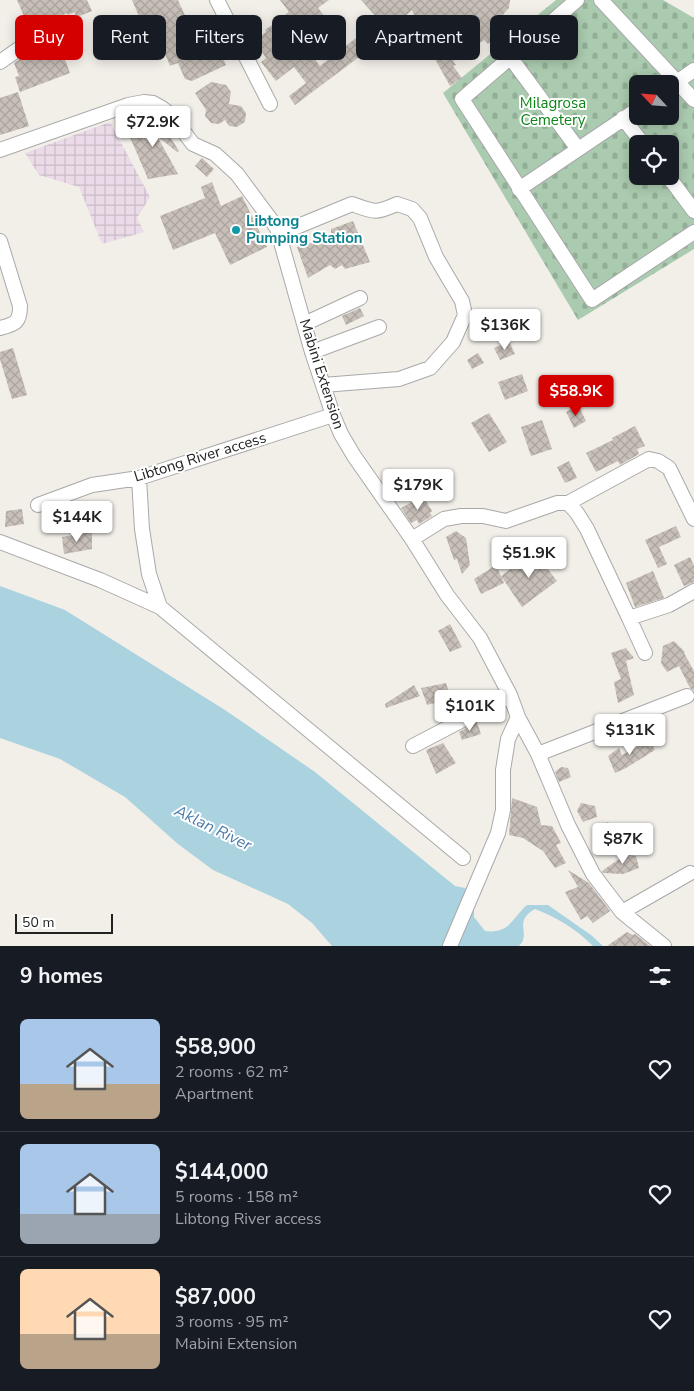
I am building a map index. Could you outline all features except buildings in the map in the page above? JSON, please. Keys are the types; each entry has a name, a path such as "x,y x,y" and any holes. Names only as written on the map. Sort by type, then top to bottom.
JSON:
{"street":[{"path":"217,0 270,104"},
{"path":"559,15 576,0"},
{"path":"601,0 666,75"},
{"path":"0,62 15,51"},
{"path":"507,60 462,99 592,300 694,232"},
{"path":"512,60 578,149"},
{"path":"679,80 694,70"},
{"path":"679,88 694,100"},
{"name":"Mabini Extension","path":"0,150 128,105 144,102 162,108 171,115 192,144 216,154 237,174 276,228 312,352 341,434 354,456 412,539 447,595 480,638 510,694 518,717 538,754 568,825 593,874 622,912 664,946"},
{"path":"519,189 629,114"},
{"path":"623,118 636,135"},
{"path":"675,185 694,211"},
{"path":"278,234 352,204 380,212 396,204 412,209 420,218 436,257 462,301 464,315 453,342 430,368 399,379 323,385"},
{"path":"0,241 20,306 20,317 14,324 0,328"},
{"path":"304,324 360,298"},
{"path":"312,352 379,328"},
{"name":"Libtong River access","path":"38,505 92,485 139,478 333,415"},
{"path":"412,539 444,519 461,516 483,516 506,521 558,503 568,503 649,460 658,461 669,468 694,518"},
{"path":"139,478 142,530 149,574 160,607"},
{"path":"568,503 587,529 644,653"},
{"path":"0,542 100,580 160,607 462,858"},
{"path":"629,618 670,605 694,591"},
{"path":"413,746 510,694"},
{"path":"538,754 687,696"},
{"path":"450,946 500,826 503,810 504,770 508,740 518,717"},
{"path":"622,912 690,873"}],"shaded area":[{"path":"110,122 150,197 137,218 144,232 102,244 79,187 39,175 25,153"}],"green space":[{"name":"Milagrosa Cemetery","path":"556,0 663,0 694,18 694,249 578,320 443,93 490,54 490,60 578,60 578,15 538,15"}],"water":[{"name":"Aklan River","path":"0,586 65,610 225,710 315,772 455,886 465,888 474,899 474,917 485,931 505,928 527,905 548,905 591,935 603,946 593,946 566,924 535,909 528,914 523,923 524,937 519,946 332,946 312,923 288,904 213,870 178,844 125,797 60,759 0,738"}],"place":[{"name":"Libtong Pumping Station","path":"236,230"}]}
